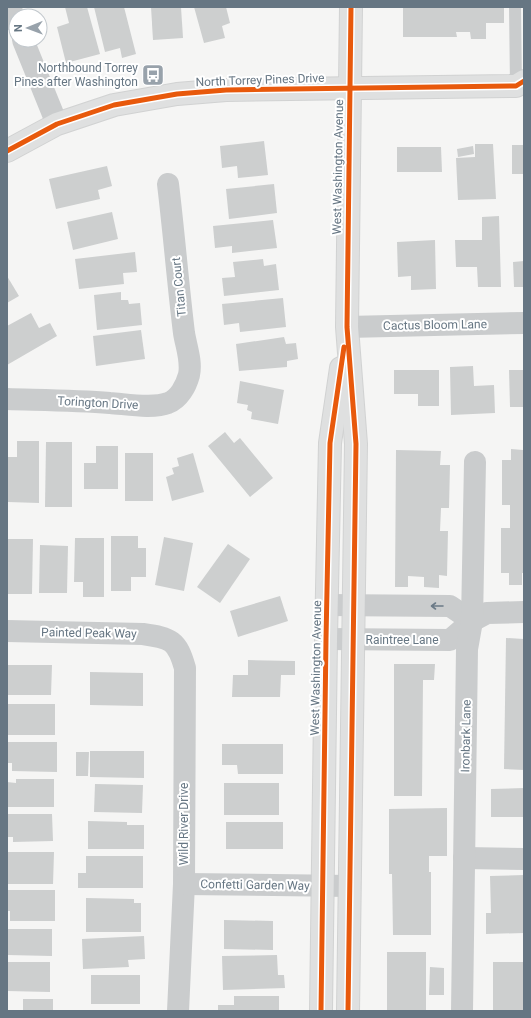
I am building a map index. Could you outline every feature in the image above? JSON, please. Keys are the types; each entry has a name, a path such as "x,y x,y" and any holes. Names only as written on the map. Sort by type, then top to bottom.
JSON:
{"main road":[{"name":"West Washington Avenue","path":"348,1011 356,444 347,327 351,7"},
{"name":"North Torrey Pines Drive","path":"7,151 57,124 114,105 177,94 226,90 521,86"},
{"name":"West Washington Avenue","path":"321,1011 330,443 347,327"}],"street":[{"path":"26,48 57,124"},
{"name":"Titan Court","path":"168,184 184,333 190,360 189,374 184,389"},
{"name":"Cactus Bloom Lane","path":"347,327 524,323"},
{"name":"Torington Drive","path":"7,399 110,403 137,406 157,405 168,403 176,398 184,389"},
{"name":"Ironbark Lane","path":"462,1011 467,649 472,621 475,462"},
{"path":"327,605 450,606 472,621"},
{"name":"Raintree Lane","path":"326,639 450,640 472,621 488,613 524,612"},
{"name":"Painted Peak Way","path":"7,631 143,634 159,636 170,640"},
{"name":"Wild River Drive","path":"170,640 181,653 185,668 184,884 178,1011"},
{"path":"464,858 524,859"},
{"name":"Confetti Garden Way","path":"184,884 350,886"}],"lane":[{"path":"515,7 521,86"}],"building":[{"path":"65,7 87,7 100,54 66,63 57,27 69,23"},
{"path":"94,7 124,7 136,54 122,58 120,48 105,52"},
{"path":"151,7 181,7 183,38 153,40"},
{"path":"194,7 226,7 230,23 222,26 225,38 204,43"},
{"path":"403,7 504,7 504,23 486,23 486,39 471,39 470,32 456,32 457,37 403,37"},
{"path":"264,141 268,175 238,178 237,166 222,168 220,146"},
{"path":"475,144 493,144 496,199 458,200 456,158 475,157"},
{"path":"512,145 524,145 524,174 512,174"},
{"path":"473,146 474,154 458,157 457,149"},
{"path":"397,147 441,147 442,172 397,172"},
{"path":"107,166 112,186 98,190 100,199 56,209 49,179"},
{"path":"274,184 277,213 229,219 226,189"},
{"path":"112,212 118,239 73,250 67,222"},
{"path":"499,216 501,287 478,287 477,267 456,267 455,240 482,240 482,217"},
{"path":"273,220 277,248 232,253 232,246 215,248 213,226"},
{"path":"435,240 436,289 411,290 411,276 398,277 397,242"},
{"path":"135,252 137,272 123,273 124,284 79,289 75,259"},
{"path":"263,259 264,266 276,264 279,290 224,296 222,278 235,277 233,262"},
{"path":"524,261 524,287 514,287 513,262"},
{"path":"7,276 19,296 7,303"},
{"path":"121,292 121,300 128,300 129,304 140,303 142,325 97,330 94,295"},
{"path":"283,298 286,327 240,332 239,323 224,325 222,304"},
{"path":"31,313 39,328 50,323 57,336 7,365 7,326"},
{"path":"141,330 145,359 96,366 93,336"},
{"path":"284,337 286,344 296,343 298,359 287,361 287,367 239,371 236,344"},
{"path":"473,366 474,386 494,385 495,413 451,415 450,367"},
{"path":"394,370 439,370 439,406 418,406 418,394 394,394"},
{"path":"509,370 524,370 524,407 510,407"},
{"path":"240,381 284,390 278,424 251,419 252,412 247,410 248,405 237,403"},
{"path":"225,432 234,443 240,438 273,478 250,497 208,446"},
{"path":"17,441 39,441 39,503 8,502 8,457 17,457"},
{"path":"46,442 72,442 72,507 45,507"},
{"path":"96,446 118,446 118,489 84,489 84,463 96,463"},
{"path":"511,449 523,450 524,573 522,573 522,585 509,585 509,573 501,573 501,528 510,528 510,505 502,505 502,460 511,460"},
{"path":"396,450 441,451 440,465 450,465 449,508 441,508 440,531 448,531 447,576 439,575 439,588 424,587 424,577 408,576 408,587 395,587"},
{"path":"125,453 153,453 153,501 125,501"},
{"path":"193,453 204,492 172,501 166,477 174,474 172,468 179,466 177,458"},
{"path":"111,536 138,536 138,548 146,548 146,577 131,577 131,591 111,591"},
{"path":"164,537 193,543 184,591 155,585"},
{"path":"75,538 104,538 104,597 83,597 83,582 74,582"},
{"path":"7,539 33,539 32,594 8,594"},
{"path":"228,544 250,559 220,603 197,587"},
{"path":"40,545 68,546 67,593 39,593"},
{"path":"280,596 288,621 238,637 230,611"},
{"path":"506,638 524,639 524,770 504,769"},
{"path":"248,660 295,661 295,675 281,675 280,697 232,697 233,675 248,675"},
{"path":"394,664 435,664 434,680 423,680 422,796 394,796"},
{"path":"7,665 52,665 51,695 7,695"},
{"path":"90,672 143,673 143,706 90,705"},
{"path":"7,704 55,704 55,735 7,735"},
{"path":"7,742 57,742 57,772 12,771 12,763 7,763"},
{"path":"222,744 283,744 283,774 238,774 237,765 222,765"},
{"path":"90,751 144,751 144,778 90,777"},
{"path":"76,752 89,752 88,776 76,776"},
{"path":"16,779 54,779 54,807 7,807 7,782 16,783"},
{"path":"224,783 279,783 279,815 224,815"},
{"path":"95,784 143,785 142,813 94,812"},
{"path":"524,788 524,817 491,817 491,789"},
{"path":"447,808 447,856 429,856 429,872 431,872 431,935 393,935 392,874 389,874 389,809"},
{"path":"7,814 52,814 53,841 13,842 13,837 7,837"},
{"path":"88,821 127,822 127,825 144,825 144,849 88,849"},
{"path":"226,822 283,822 283,849 226,849"},
{"path":"7,852 54,852 53,884 7,884"},
{"path":"86,856 143,856 143,888 78,888 78,873 86,873"},
{"path":"524,875 524,933 486,934 486,913 491,913 490,876"},
{"path":"7,890 55,890 55,921 10,921 10,911 7,911"},
{"path":"86,898 134,899 134,903 141,903 141,932 86,932"},
{"path":"224,920 273,921 273,950 224,949"},
{"path":"7,929 52,929 52,956 7,955"},
{"path":"144,936 145,959 128,960 129,967 83,969 82,939"},
{"path":"387,952 426,952 426,1011 387,1011"},
{"path":"277,955 278,975 284,975 285,988 223,990 222,956"},
{"path":"7,962 50,962 50,992 7,991"},
{"path":"493,962 524,962 524,1011 493,1011"},
{"path":"430,967 444,968 444,995 429,995"},
{"path":"91,975 140,975 140,1004 91,1004"},
{"path":"234,996 279,996 279,1011 218,1011 218,1005 234,1005"},
{"path":"23,999 53,999 53,1011 23,1011"}],"cycle path":[{"path":"348,1011 356,444 347,327 351,7"},
{"path":"7,151 57,124 114,105 177,94 226,90 516,86 524,81"},
{"path":"321,1011 330,443 344,347"}],"place":[{"name":"Northbound Torrey Pines after Washington","path":"153,75"}]}
